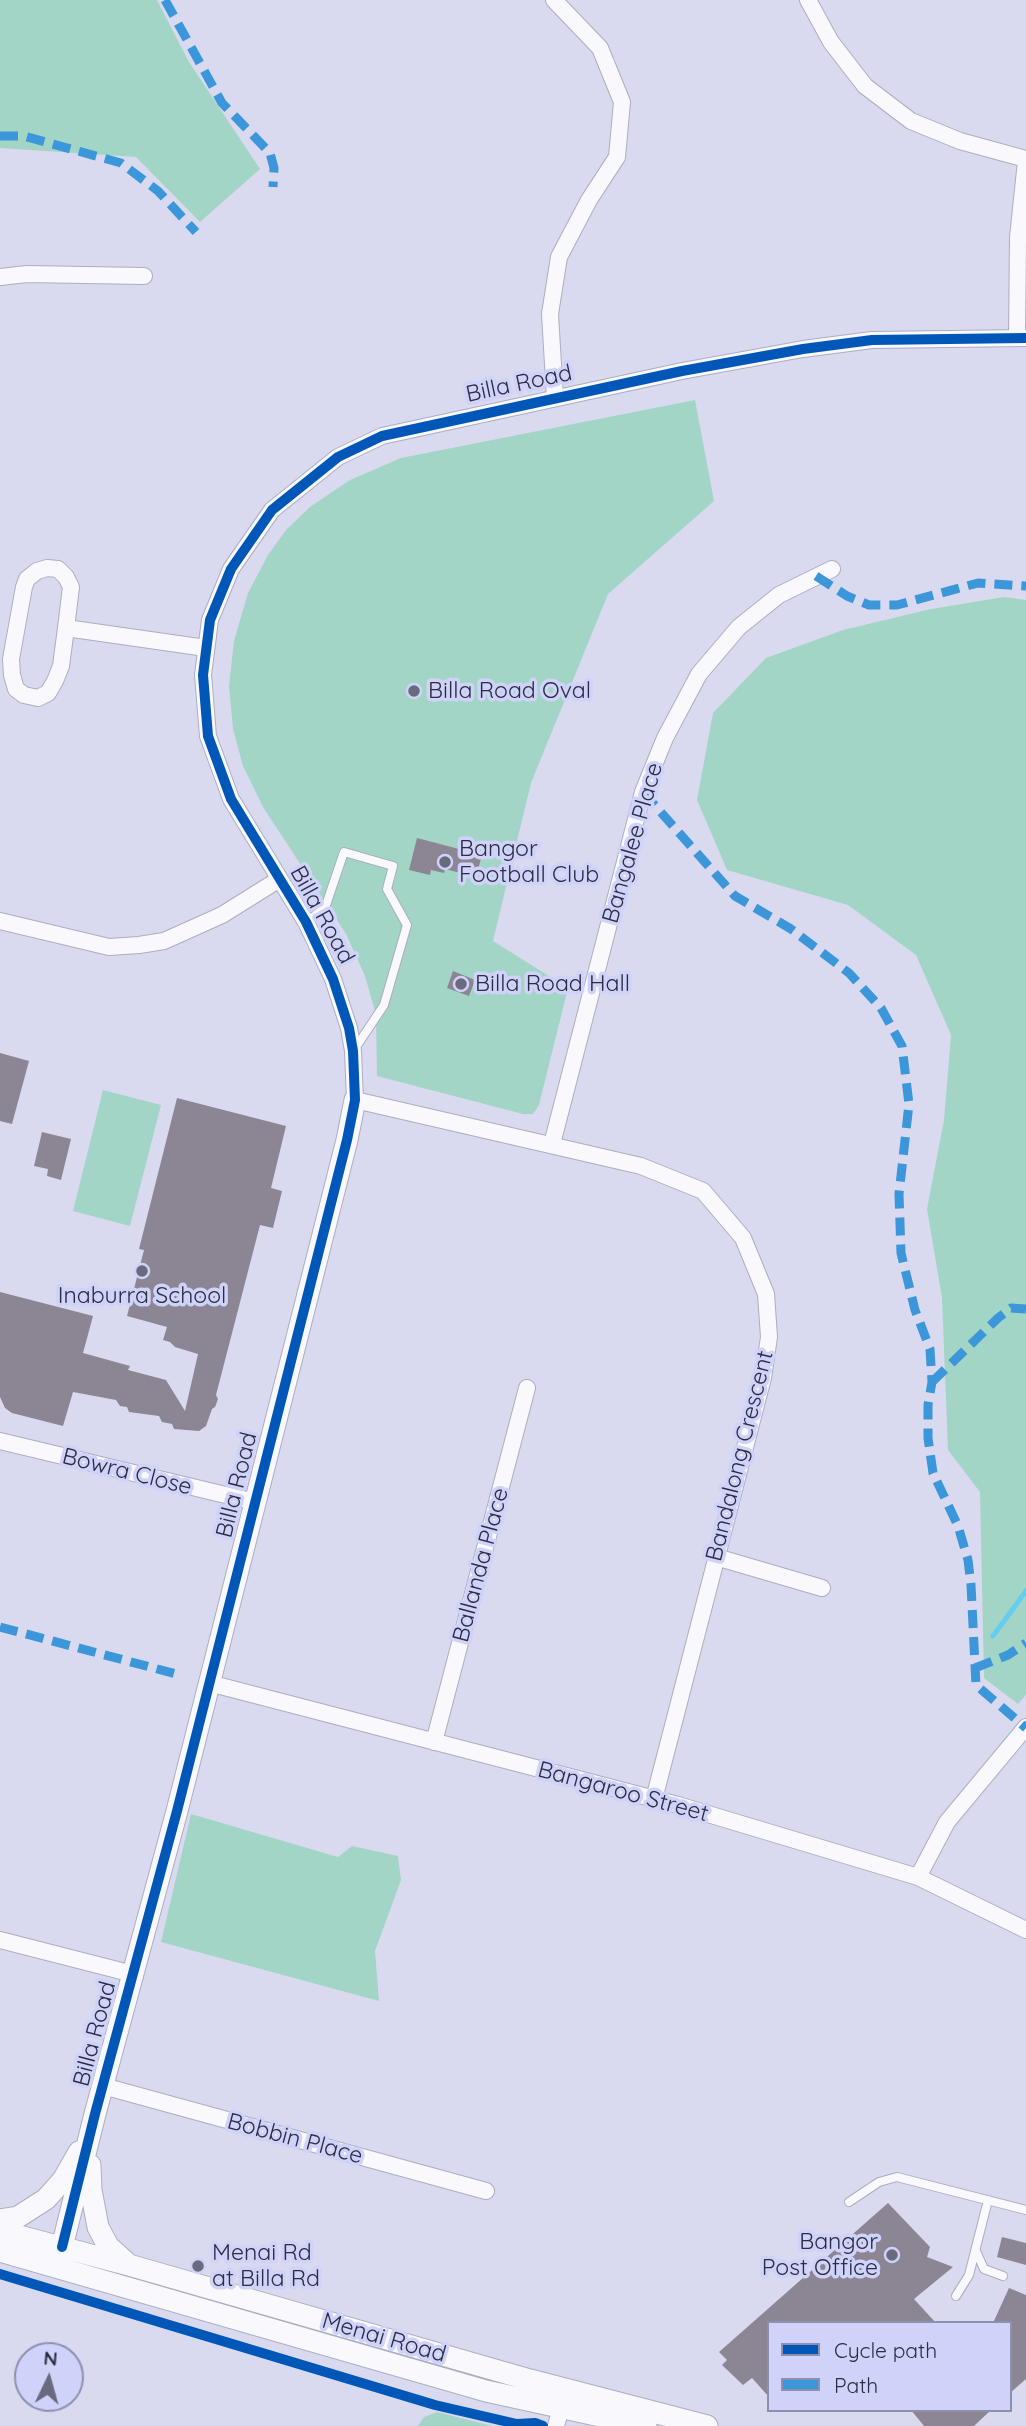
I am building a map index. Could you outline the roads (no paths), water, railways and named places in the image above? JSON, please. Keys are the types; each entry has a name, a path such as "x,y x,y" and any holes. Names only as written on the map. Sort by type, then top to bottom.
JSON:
{"main road":[{"name":"Billa Road","path":"62,2248 209,1683 355,1100"},
{"path":"0,2220 18,2217 46,2199 63,2180 77,2157 96,2114"},
{"path":"96,2114 90,2160 94,2212 108,2246 129,2265"},
{"name":"Menai Road","path":"0,2231 129,2265 561,2408 707,2426"},
{"name":"Menai Road","path":"0,2251 36,2256 48,2255 62,2248"},
{"name":"Menai Road","path":"62,2248 68,2257 83,2268 143,2293"},
{"name":"Menai Road","path":"0,2251 474,2387 646,2426"}],"street":[{"path":"554,0 600,48 622,102 617,157 589,200 559,257 550,313 555,398"},
{"path":"808,0 831,42 865,86 912,121 960,141 1026,160"},
{"name":"Billa Road","path":"355,1100 349,1028 333,979 306,922 231,799 208,736 203,675 210,620 237,559 272,510 338,457 382,436 555,398 803,349 872,340 1021,338 1018,237 1026,160"},
{"path":"0,277 27,274 144,276"},
{"path":"58,569 66,577 71,587 66,628 61,666 48,693 38,698 24,695 16,689 11,659 24,587 27,579 37,571 58,569"},
{"name":"Bangalee Place","path":"552,1144 643,793 665,737 699,674 738,627 779,595 832,569"},
{"path":"66,628 206,648"},
{"path":"0,921 109,947 139,946 164,941 222,915 278,880"},
{"name":"Bandalong Crescent","path":"355,1100 641,1166 703,1191 743,1238 766,1294 769,1337 763,1378 654,1799"},
{"name":"Ballanda Place","path":"434,1742 527,1388"},
{"name":"Bowra Close","path":"0,1441 255,1502"},
{"path":"716,1557 822,1588"},
{"name":"Bangaroo Street","path":"209,1683 654,1799 918,1877 1026,1930"},
{"path":"918,1877 947,1822 1026,1727"},
{"path":"0,1940 133,1974"},
{"name":"Bobbin Place","path":"103,2086 486,2191"}],"lane":[{"path":"306,922 325,908 344,852 393,866 387,889 407,925 384,1005 353,1051"},
{"path":"849,2202 879,2182 897,2177 1026,2210"},
{"path":"956,2296 970,2275 988,2200"},
{"path":"976,2251 985,2269 1003,2276"}],"waterway":[{"path":"993,1636 1026,1591"}],"place":[{"name":"Billa Road Oval","path":"414,691"},
{"name":"Bangor Football Club","path":"445,862"},
{"name":"Billa Road Hall","path":"461,984"},
{"name":"Inaburra School","path":"142,1271"},
{"name":"Bangor Post Office","path":"892,2255"},
{"name":"Menai Rd at Billa Rd","path":"198,2266"}]}
